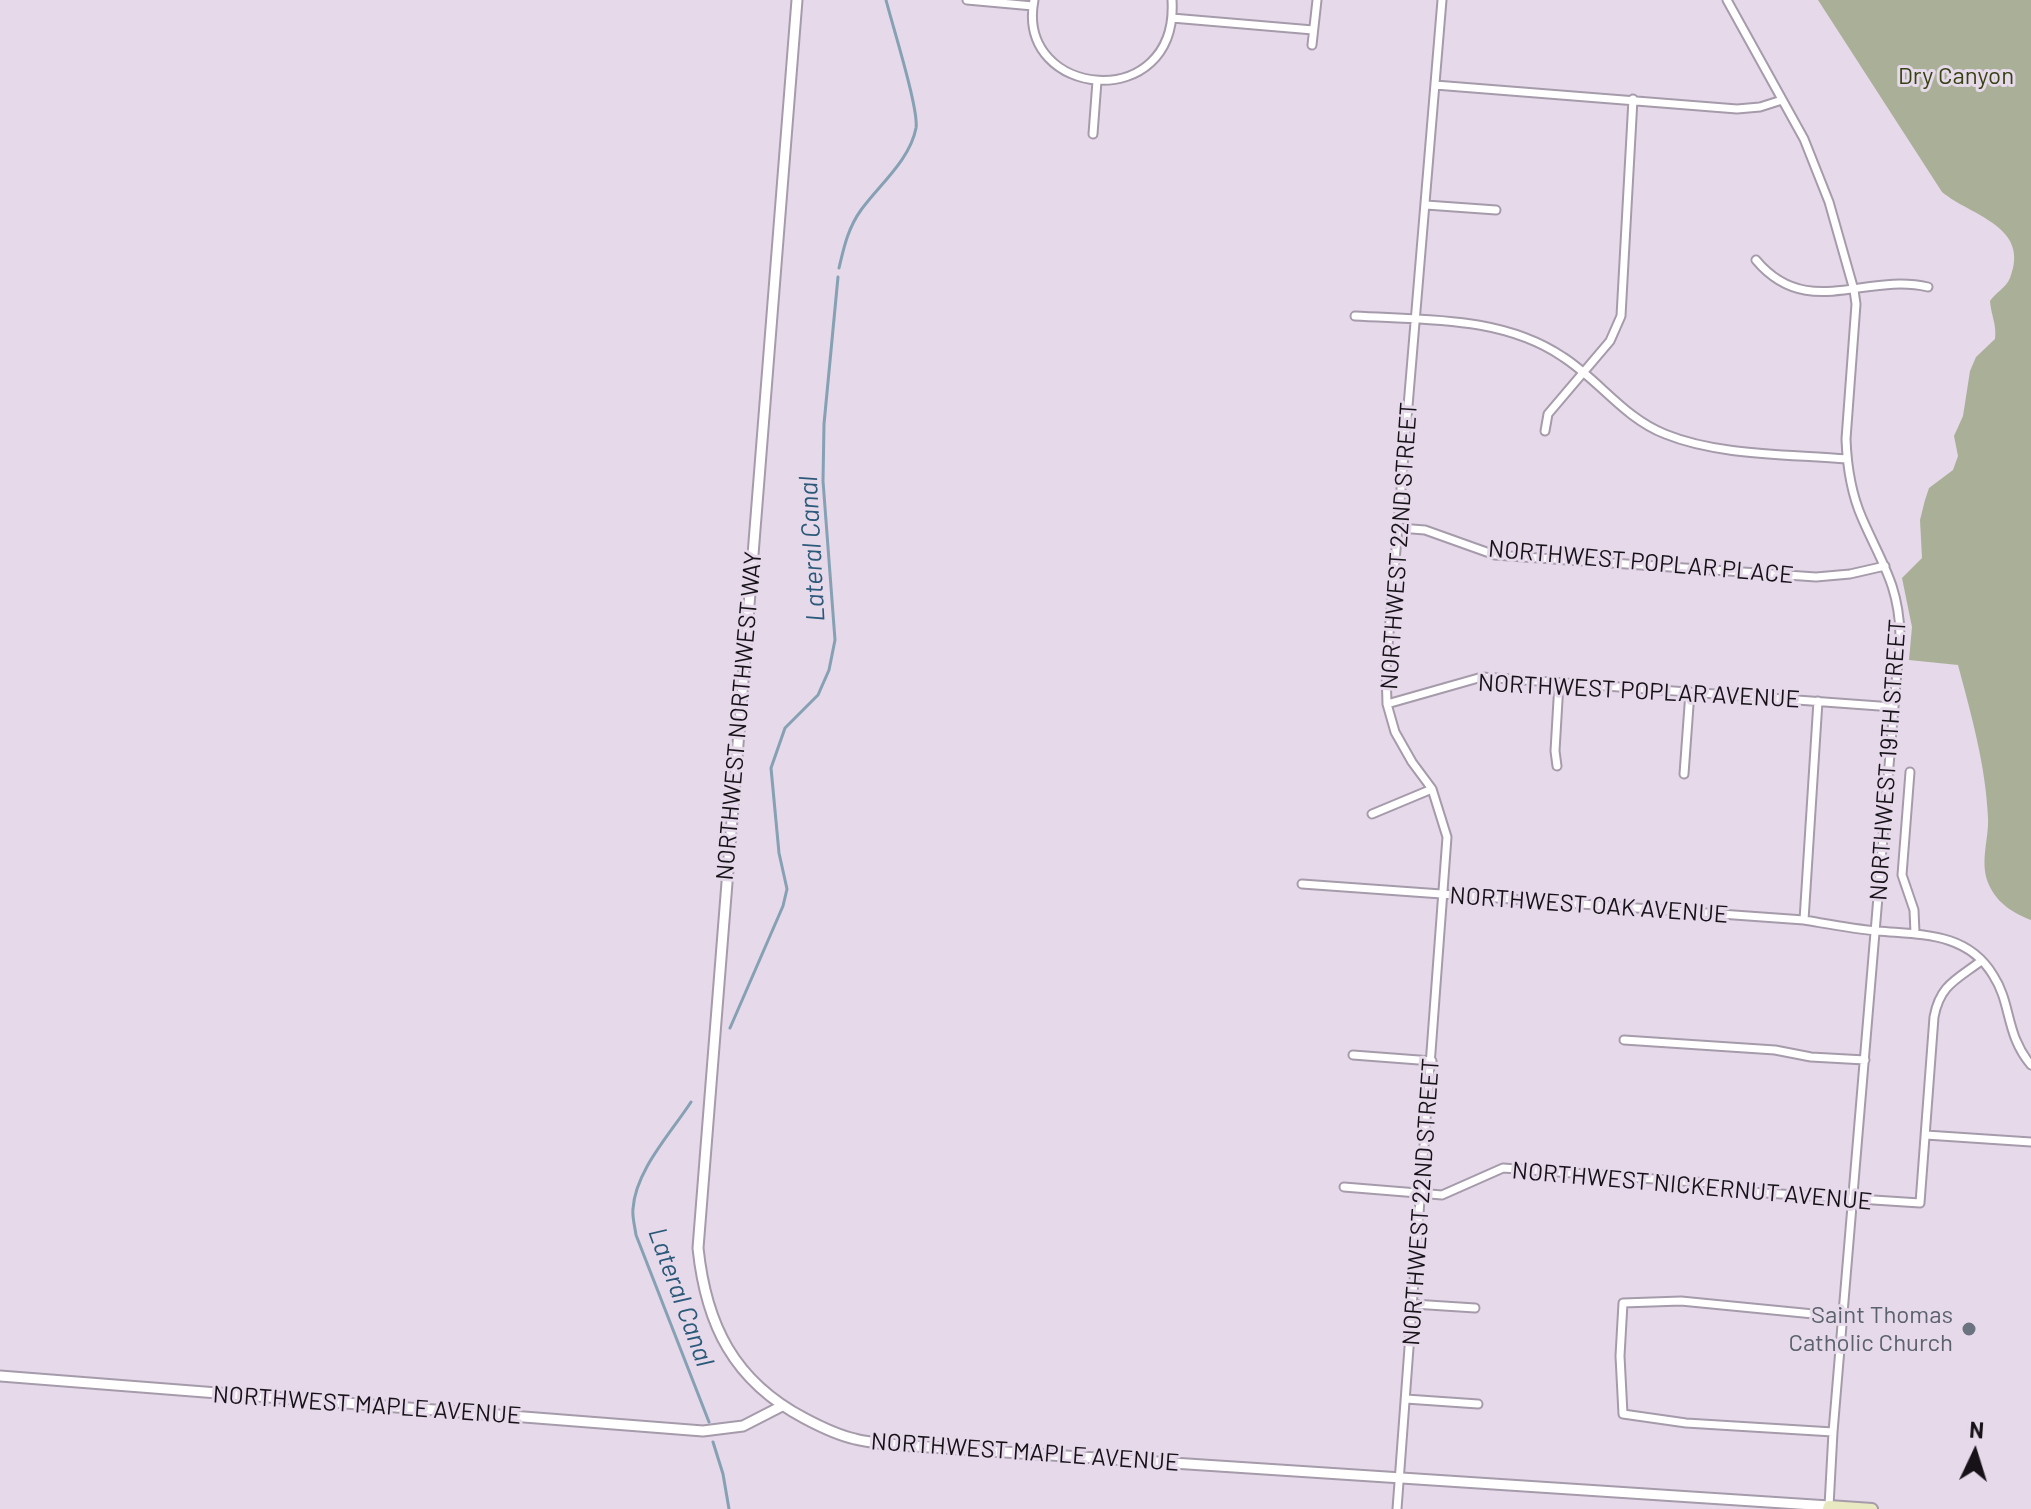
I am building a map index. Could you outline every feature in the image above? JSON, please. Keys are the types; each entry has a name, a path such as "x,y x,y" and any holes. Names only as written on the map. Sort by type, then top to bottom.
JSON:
{"main road":[{"name":"NORTHWEST MAPLE AVENUE","path":"1828,1508 1872,1509"}],"street":[{"name":"NORTHWEST NORTHWEST WAY","path":"782,1406 755,1385 737,1365 721,1338 701,1281 698,1248 797,0"},
{"path":"967,0 1033,3 1036,35 1047,56 1066,72 1088,81 1113,82 1136,74 1153,61 1166,43 1172,18 1172,0"},
{"path":"1312,45 1317,0"},
{"name":"NORTHWEST 22ND STREET","path":"1397,1509 1447,837 1432,789 1395,732 1387,704 1386,669 1442,0"},
{"name":"NORTHWEST 19TH STREET","path":"1727,0 1804,139 1817,170 1854,290 1856,304 1847,459 1861,516 1894,587 1899,610 1900,635 1828,1508"},
{"path":"1172,18 1313,30"},
{"path":"1093,134 1097,81"},
{"path":"1435,85 1737,109 1760,107 1782,100"},
{"path":"1545,431 1548,414 1610,341 1621,316 1633,99"},
{"path":"1426,205 1496,210"},
{"path":"1756,260 1766,272 1804,292 1854,290 1886,283 1928,287"},
{"path":"1355,316 1478,324 1510,332 1564,357 1613,400 1663,434 1719,448 1847,459"},
{"name":"NORTHWEST POPLAR PLACE","path":"1399,528 1425,530 1495,555 1816,577 1885,566"},
{"name":"NORTHWEST POPLAR AVENUE","path":"1387,704 1482,677 1893,707"},
{"path":"1557,766 1559,683"},
{"path":"1684,774 1690,692"},
{"path":"1804,920 1818,701"},
{"path":"1910,772 1902,875 1914,910 1915,933"},
{"path":"1372,814 1432,789"},
{"name":"NORTHWEST OAK AVENUE","path":"1302,884 1804,920 1944,937 1960,943 1981,961"},
{"path":"2031,1065 2013,1037 1999,986 1992,972 1981,961 1947,986 1938,998 1926,1135 2031,1142"},
{"path":"1624,1040 1775,1050 1811,1057 1865,1060"},
{"path":"1353,1055 1432,1061"},
{"name":"NORTHWEST NICKERNUT AVENUE","path":"1344,1187 1442,1195 1503,1168 1709,1183 1750,1192 1920,1203 1926,1135"},
{"path":"1833,1432 1686,1423 1623,1414 1620,1356 1623,1303 1681,1301 1844,1317"},
{"path":"1413,1304 1475,1308"},
{"name":"NORTHWEST MAPLE AVENUE","path":"0,1376 703,1431 743,1426 782,1406 818,1426 855,1439 898,1445 1828,1508"},
{"path":"1406,1399 1478,1404"}],"green space":[{"name":"Dry Canyon","path":"1818,0 2031,0 2031,920 2007,907 1989,885 1985,868 1988,818 1984,779 1958,665 1909,660 1912,627 1902,578 1922,558 1920,520 1929,488 1953,470 1958,456 1954,436 1963,416 1970,371 1976,357 1995,339 1990,301 2010,278 2014,260 2012,246 1995,224 1942,192"}],"waterway":[{"name":"Lateral Canal","path":"839,268 847,238 857,217 901,161 916,128 909,85 886,0"},
{"name":"Lateral Canal","path":"730,1028 783,906 787,889 779,853 771,768 785,728 818,695 829,670 835,640 823,481 824,424 838,277"},
{"name":"Lateral Canal","path":"691,1102 647,1167 635,1195 633,1215 636,1235 709,1422"},
{"name":"Lateral Canal","path":"713,1442 729,1509"}],"place":[{"name":"Saint Thomas Catholic Church","path":"1969,1329"}]}
